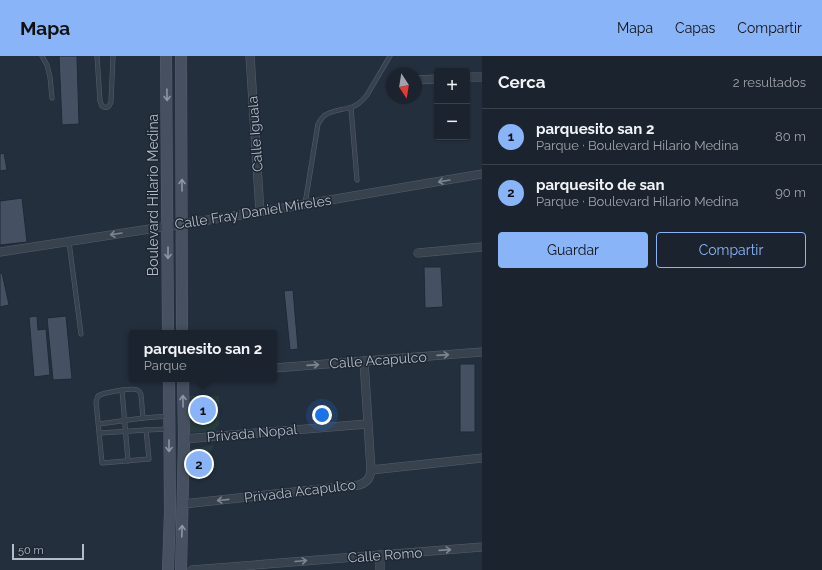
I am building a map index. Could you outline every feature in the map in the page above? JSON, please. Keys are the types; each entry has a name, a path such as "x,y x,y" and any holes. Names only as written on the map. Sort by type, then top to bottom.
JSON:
{"main road":[{"name":"Boulevard Hilario Medina","path":"166,56 168,330"},
{"name":"Boulevard Hilario Medina","path":"181,56 182,330"},
{"path":"168,570 170,511 169,382"},
{"path":"181,570 184,439 183,382"}],"street":[{"name":"Calle Iguala","path":"250,56 260,212"},
{"path":"470,78 482,77"},
{"path":"422,80 434,79"},
{"name":"Calle Fray Daniel Mireles","path":"0,252 260,212 482,174"},
{"path":"418,253 482,247"},
{"name":"Calle Acapulco","path":"277,368 482,352"},
{"name":"Privada Acapulco","path":"183,504 359,485 368,481 371,470 364,361"},
{"name":"Privada Nopal","path":"184,439 367,424"},
{"path":"371,470 482,458"},
{"name":"Calle Romo","path":"192,570 482,547"},
{"path":"380,555 380,570"}],"lane":[{"path":"42,56 47,65 50,77 52,98"},
{"path":"97,56 100,100 102,106 105,108 110,105 111,102 113,56"},
{"path":"306,204 318,124 324,116 331,112 351,108 357,105 367,95 390,56"},
{"path":"351,108 357,180"},
{"path":"69,242 81,334"},
{"path":"143,418 141,395 140,392 134,389 101,394 98,396 96,402 102,463 149,459 146,430"},
{"path":"122,390 128,461"},
{"path":"99,424 169,416"},
{"path":"100,433 169,429"}],"green space":[{"path":"187,396 219,396 219,425 215,429 218,431 187,433"},
{"path":"214,445 210,452 216,468 185,475 184,450"}],"building":[{"path":"59,56 77,56 79,124 62,125"},
{"path":"4,153 7,170 0,171 0,154"},
{"path":"22,198 27,242 0,245 0,201"},
{"path":"424,267 441,267 443,307 425,308"},
{"path":"0,273 2,273 9,305 0,307"},
{"path":"293,290 298,349 290,350 284,291"},
{"path":"37,316 38,330 46,329 50,375 34,377 29,317"},
{"path":"66,316 72,379 53,380 47,318"},
{"path":"460,364 475,364 475,432 460,432"}],"place":[{"name":"parquesito san 2","path":"203,410"},
{"name":"parquesito de san","path":"199,464"}]}
